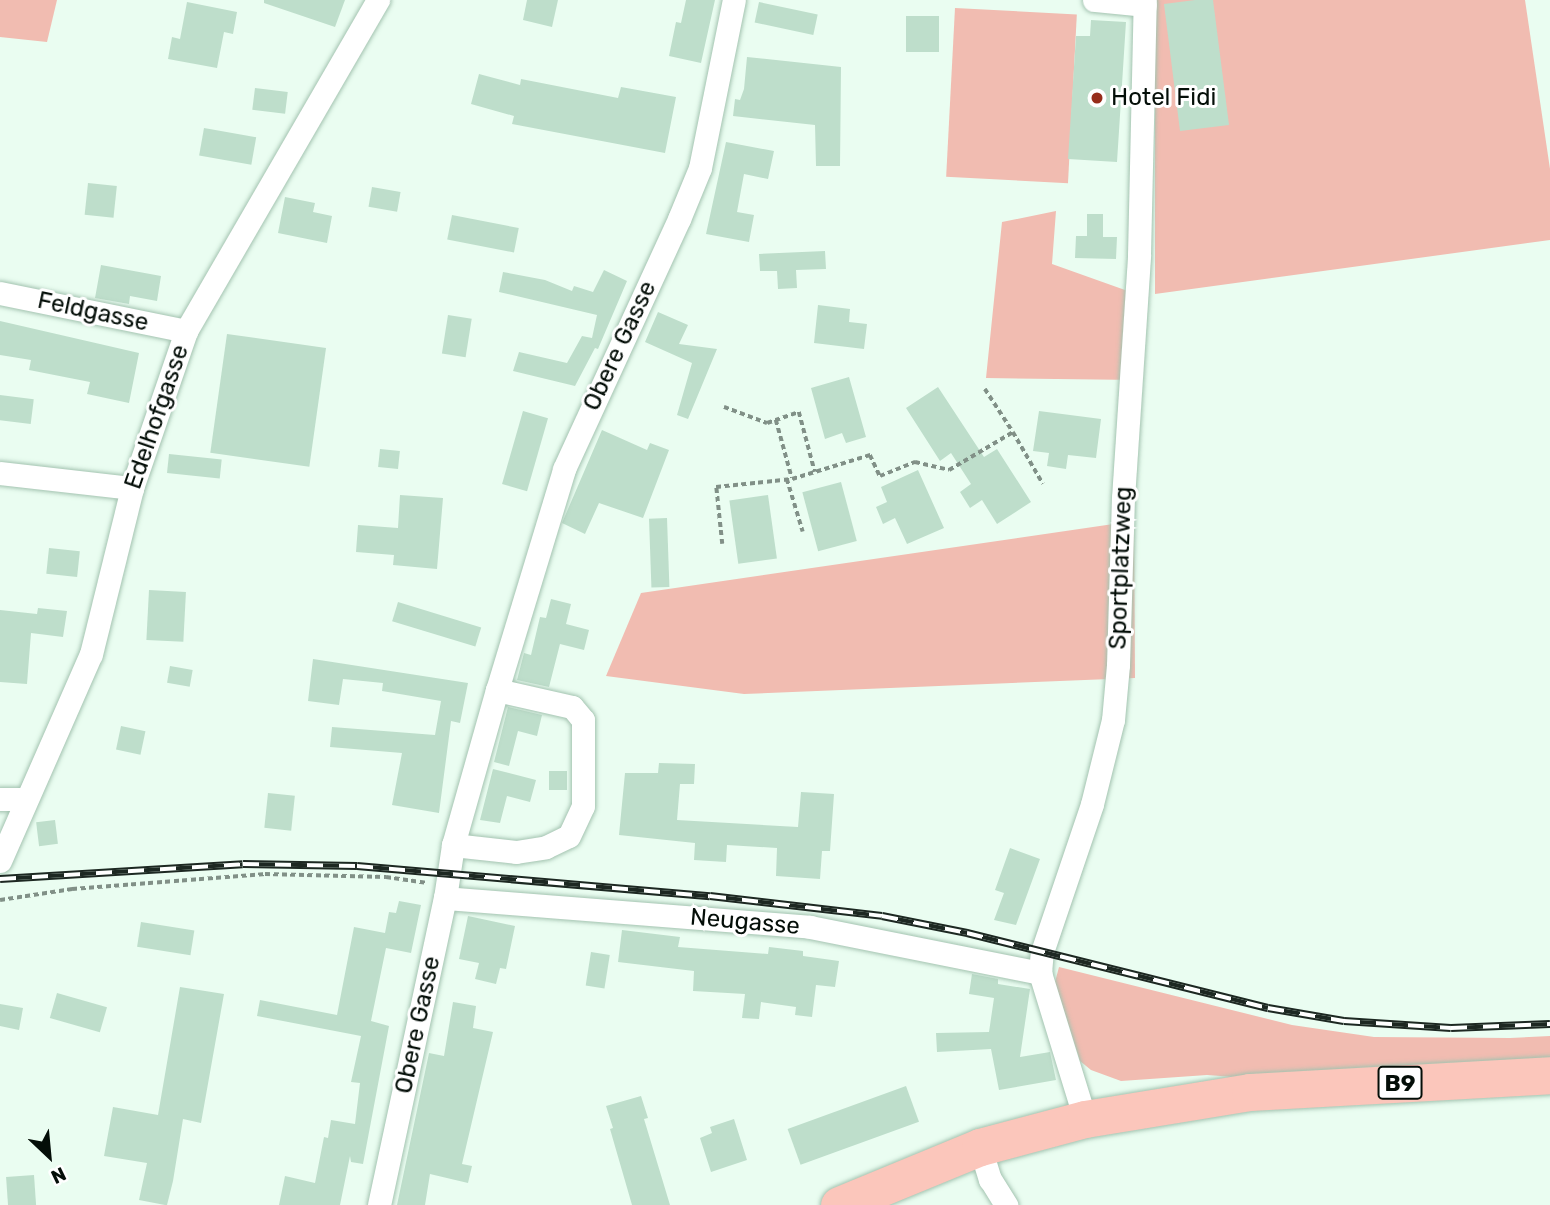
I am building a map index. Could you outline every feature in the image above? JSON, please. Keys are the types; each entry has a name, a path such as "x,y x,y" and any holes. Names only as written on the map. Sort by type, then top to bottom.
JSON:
{"main road":[{"name":"B9","path":"839,1205 980,1147 1085,1119 1250,1092 1550,1075"}],"street":[{"name":"Edelhofgasse","path":"0,861 91,654 132,488 186,331 378,0"},
{"name":"Obere Gasse","path":"379,1205 446,894 453,845 497,690 564,469 700,168 734,0"},
{"path":"1094,0 1145,2"},
{"name":"Sportplatzweg","path":"1085,1119 1040,973 1042,952 1092,804 1113,720 1139,256 1145,2"},
{"name":"Feldgasse","path":"0,293 186,331"},
{"path":"0,473 132,488"},
{"path":"453,845 516,852 546,848 569,836 583,806 583,720 572,707 497,690"},
{"path":"0,799 25,799"},
{"name":"Neugasse","path":"446,894 810,928 1040,973"},
{"path":"980,1147 990,1179 1006,1205"}],"path":[{"path":"985,389 1043,484"},
{"path":"724,407 766,423 799,412 815,472"},
{"path":"776,419 803,532"},
{"path":"722,544 716,487 790,479 870,455 880,476 915,462 949,470 1013,432"},
{"path":"0,901 72,889 265,874 386,877 429,884 446,894"}],"shaded area":[{"path":"0,0 57,0 47,42 0,37"},
{"path":"1155,0 1525,0 1550,169 1550,240 1155,294"},
{"path":"955,8 1077,14 1068,183 946,177"},
{"path":"1056,211 1052,264 1139,295 1137,380 986,378 1002,222"},
{"path":"1134,521 1135,678 744,694 606,676 641,593"},
{"path":"1059,967 1292,1025 1374,1037 1550,1036 1550,1061 1276,1080 1207,1075 1121,1081 1091,1070 1080,1061 1055,982"}],"building":[{"path":"264,0 345,0 335,27 264,3"},
{"path":"527,0 558,0 552,27 523,20"},
{"path":"686,0 715,0 701,63 669,56 676,22 681,23"},
{"path":"1213,0 1229,125 1180,131 1164,4"},
{"path":"187,2 237,12 233,34 224,32 217,68 168,59 172,37 180,39"},
{"path":"759,2 818,14 813,35 755,23"},
{"path":"906,16 939,16 939,52 906,52"},
{"name":"Hotel Fidi","path":"1091,20 1126,22 1117,162 1068,159 1076,36 1090,36"},
{"path":"747,57 841,67 840,166 816,166 815,125 733,116 735,99 740,100 744,89"},
{"path":"479,74 520,85 521,79 618,98 621,87 676,97 665,153 512,124 514,116 471,104"},
{"path":"255,88 288,92 285,114 252,110"},
{"path":"204,128 256,137 251,165 199,156"},
{"path":"726,142 774,151 768,179 744,174 737,212 754,215 749,242 706,234"},
{"path":"88,183 117,186 113,218 85,215"},
{"path":"372,187 401,192 397,212 369,207"},
{"path":"285,197 315,203 313,212 332,216 327,243 278,233"},
{"path":"1087,214 1103,214 1103,237 1117,237 1116,259 1075,258 1076,236 1087,236"},
{"path":"452,215 519,228 514,253 447,240"},
{"path":"825,251 826,269 796,270 797,288 778,289 777,271 760,271 759,254"},
{"path":"101,265 161,276 157,301 130,296 129,304 95,298"},
{"path":"604,270 627,281 598,349 595,348 575,386 513,371 519,352 567,363 582,336 592,338 597,315 499,292 503,272 545,280 572,291 574,286 593,292"},
{"path":"818,305 850,309 849,322 867,324 864,349 814,343"},
{"path":"658,312 688,325 679,344 717,349 688,419 677,415 692,363 645,342"},
{"path":"448,315 472,319 466,357 442,354"},
{"path":"0,321 139,353 129,403 87,394 90,382 29,370 31,360 0,355"},
{"path":"227,334 326,348 309,467 210,453"},
{"path":"849,377 866,437 846,443 842,433 825,439 811,388"},
{"path":"938,387 984,457 997,449 1031,502 997,524 982,500 970,508 960,492 971,484 951,453 940,461 906,408"},
{"path":"0,395 34,399 31,424 0,420"},
{"path":"523,411 548,418 527,491 502,484"},
{"path":"1039,411 1101,419 1096,458 1068,455 1066,469 1047,466 1049,453 1033,451"},
{"path":"602,430 647,450 650,443 669,450 643,518 599,503 585,534 562,523"},
{"path":"380,449 400,451 398,469 378,467"},
{"path":"169,454 222,460 220,478 167,473"},
{"path":"918,470 944,528 907,544 895,518 883,524 876,507 887,502 881,487"},
{"path":"841,482 857,541 818,551 802,492"},
{"path":"400,495 443,498 437,569 393,565 394,555 356,552 358,525 398,528"},
{"path":"768,495 777,558 738,564 729,500"},
{"path":"667,518 669,587 651,588 649,519"},
{"path":"49,548 80,551 77,577 46,574"},
{"path":"149,590 186,592 183,642 146,640"},
{"path":"551,599 571,604 566,624 589,630 584,650 560,644 549,687 517,680 524,653 531,655 540,617 546,618"},
{"path":"398,602 481,627 475,647 392,621"},
{"path":"38,608 67,611 63,637 31,633 27,684 0,682 0,610 37,614"},
{"path":"313,659 468,683 460,723 451,721 439,813 392,805 402,753 330,747 332,727 435,735 441,701 382,691 383,683 343,679 339,705 308,701"},
{"path":"170,666 193,670 190,687 167,683"},
{"path":"508,707 542,715 537,736 518,731 509,766 494,762"},
{"path":"121,726 145,731 140,755 116,749"},
{"path":"659,763 695,764 694,784 680,784 677,820 798,827 801,792 834,794 830,851 822,851 820,879 776,876 777,848 727,845 726,862 694,860 695,843 619,835 625,773 658,773"},
{"path":"493,769 536,780 530,802 507,796 500,823 480,820"},
{"path":"549,771 567,771 567,790 549,790"},
{"path":"268,793 295,796 291,831 264,828"},
{"path":"55,820 58,844 39,846 36,822"},
{"path":"1010,848 1040,859 1016,925 994,920 1004,893 995,890"},
{"path":"399,901 421,905 411,953 386,948 371,1021 389,1026 363,1164 351,1162 350,1156 340,1205 279,1205 285,1176 315,1183 324,1137 328,1138 331,1120 355,1124 360,1083 351,1082 361,1036 257,1016 260,1000 337,1015 354,927 385,933 389,912 396,913"},
{"path":"468,916 515,926 506,969 500,968 496,984 475,979 479,963 459,959"},
{"path":"141,922 194,930 190,955 137,947"},
{"path":"622,930 680,937 678,947 768,954 769,947 803,951 803,956 839,961 835,987 816,985 812,1017 795,1015 796,1007 761,1002 759,1019 742,1018 745,994 693,991 694,971 618,962"},
{"path":"591,952 610,955 604,989 586,986"},
{"path":"972,974 998,979 998,984 1030,989 1020,1057 1050,1052 1056,1080 999,1090 991,1049 937,1052 936,1033 989,1032 994,998 969,994"},
{"path":"180,987 224,994 201,1123 183,1119 173,1181 165,1205 139,1200 147,1163 104,1156 113,1107 158,1115"},
{"path":"57,993 107,1007 100,1032 50,1018"},
{"path":"453,1002 476,1006 473,1028 493,1032 462,1164 472,1166 468,1183 430,1174 425,1205 397,1205 429,1053 444,1056"},
{"path":"0,1004 23,1008 19,1030 0,1026"},
{"path":"906,1086 919,1122 801,1165 788,1129"},
{"path":"641,1096 648,1118 644,1119 670,1205 632,1205 610,1129 613,1128 606,1106"},
{"path":"734,1119 747,1160 711,1172 700,1138 712,1133 710,1127"},
{"path":"34,1175 36,1205 8,1205 6,1177"}],"railway":[{"path":"0,879 243,864 357,866 710,896 882,916 967,933 1268,1008 1344,1021 1451,1028 1550,1024"}],"place":[{"name":"Hotel Fidi","path":"1097,98"}]}
